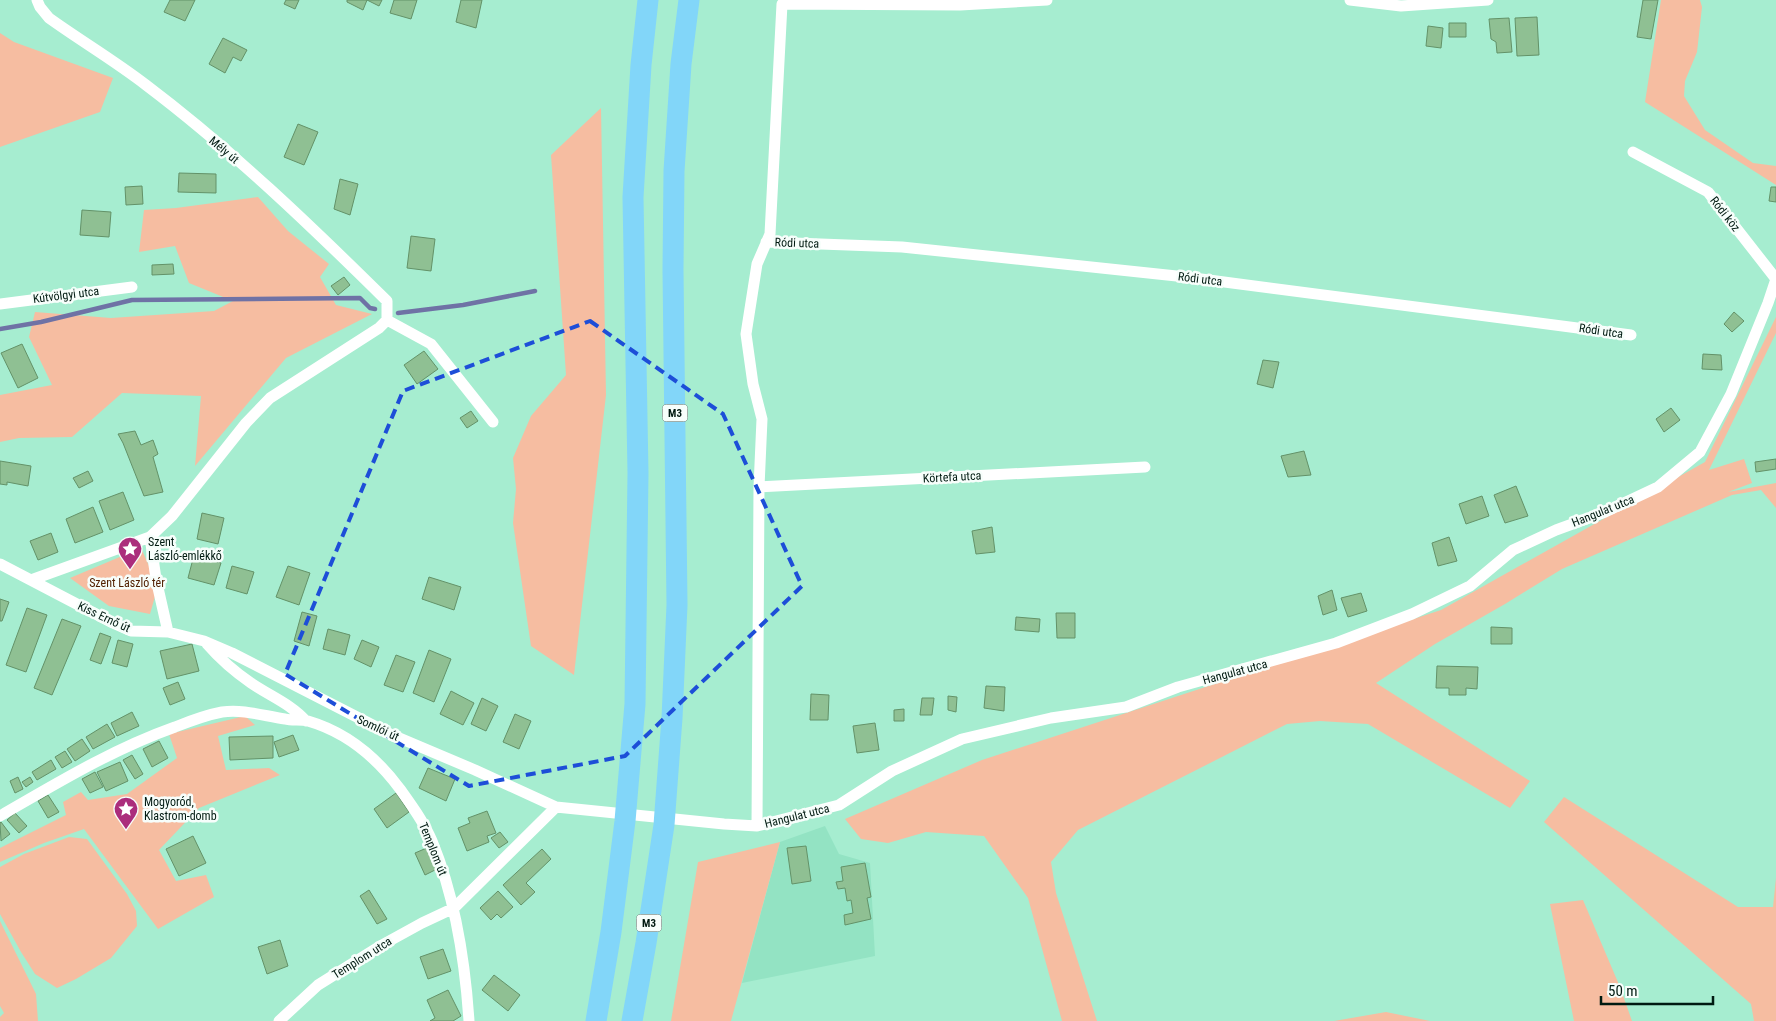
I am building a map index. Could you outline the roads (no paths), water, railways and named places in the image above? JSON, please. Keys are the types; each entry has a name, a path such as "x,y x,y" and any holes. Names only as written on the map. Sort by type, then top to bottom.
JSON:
{"highway":[{"path":"596,1021 611,932 625,821 635,704 638,472 633,197 641,65 648,0"},
{"name":"M3","path":"632,1021 664,825 672,718 677,605 673,270 674,171 681,64 689,0"}],"street":[{"name":"Mély út","path":"37,0 49,18 146,84 229,153 323,237 387,301 387,320"},
{"path":"757,826 758,487 762,419 753,384 746,334 757,264 770,234 782,4 960,5 1047,0"},
{"path":"1350,0 1401,6 1488,0"},
{"name":"Ródi köz","path":"1633,152 1708,192 1776,279"},
{"name":"Ródi utca","path":"766,242 902,247 1186,277 1631,335"},
{"name":"Hangulat utca","path":"556,807 757,826 839,805 892,771 962,739 1051,718 1126,707 1178,687 1336,643 1412,614 1470,586 1513,550 1556,530 1605,512 1658,487 1700,452 1731,394 1776,279"},
{"name":"Kútvölgyi utca","path":"0,304 132,287"},
{"path":"31,580 150,537 172,516 246,423 270,398 364,338 387,320 431,344 493,422"},
{"name":"Körtefa utca","path":"758,487 1145,467"},
{"path":"150,537 156,579 168,632"},
{"name":"Kiss Ernő út","path":"0,564 131,631 168,632"},
{"name":"Somlói út","path":"168,632 204,641 232,653 390,734 556,807"},
{"name":"Somlói út","path":"204,641 236,671 298,712 306,721"},
{"name":"Somlói út","path":"0,816 103,757 157,734 221,712 242,712 286,720 306,721 344,737 375,759 390,775 403,794"},
{"name":"Templom út","path":"403,794 422,821 432,840 454,908"},
{"name":"Templom utca","path":"279,1021 318,986 382,945 454,908 556,807"},
{"path":"454,908 469,1021"}],"waterway":[{"path":"398,313 463,305 535,291"},
{"path":"0,329 41,322 132,300 360,298 370,308 375,309"}],"place":[{"name":"Szent László-emlékkő","path":"130,570"},
{"name":"Mogyoród, Klastrom-domb","path":"126,830"}],"park label":[{"name":"Szent László tér","path":"127,583"}]}
